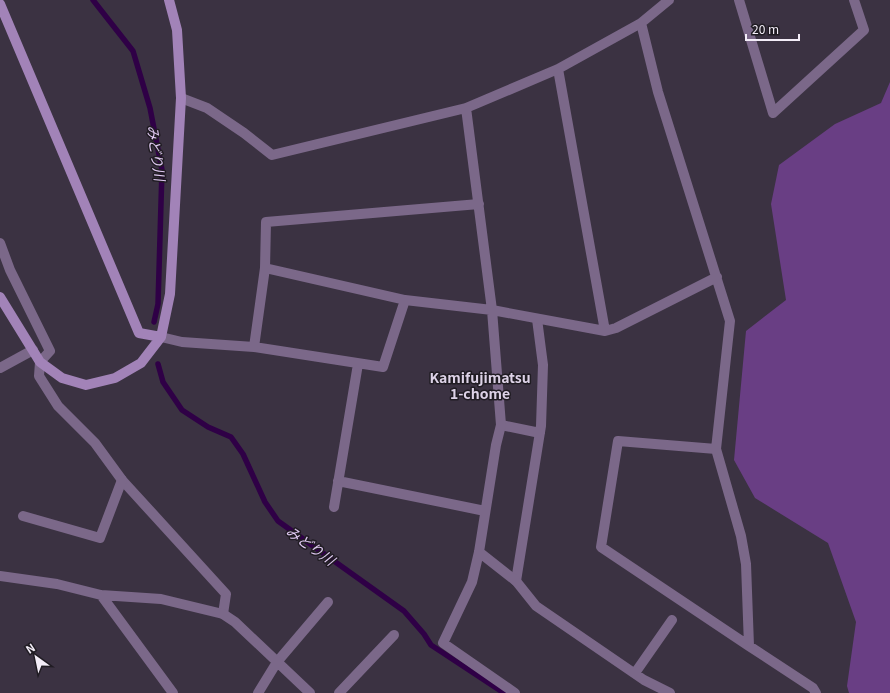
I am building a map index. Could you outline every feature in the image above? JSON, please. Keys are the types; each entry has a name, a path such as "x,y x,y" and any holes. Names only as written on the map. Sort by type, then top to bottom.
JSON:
{"street":[{"path":"0,297 40,362 62,378 86,385 115,378 141,363 161,337 170,294 180,98 177,30 169,0"},
{"path":"180,98 207,108 244,133 272,155 466,108 558,69 641,23 669,0"},
{"path":"739,0 773,113 864,30 854,0"},
{"path":"0,4 139,333 182,342 254,346 383,367 405,300"},
{"path":"641,23 658,92 730,321 716,449 741,536 746,564 749,646"},
{"path":"558,69 605,331"},
{"path":"466,108 492,310 501,425 496,445 479,552 472,582 443,643 515,693"},
{"path":"254,346 265,268 266,222 479,204"},
{"path":"0,243 10,270 50,351 40,362 39,376 58,406 95,443 122,480 226,594 223,614"},
{"path":"265,268 405,300 492,310 537,320 605,331 616,328 717,277"},
{"path":"516,581 540,433 543,365 537,320"},
{"path":"0,368 33,350"},
{"path":"334,507 358,364"},
{"path":"501,425 540,433"},
{"path":"716,449 618,441 601,547 812,688 816,693"},
{"path":"23,516 100,538 122,480"},
{"path":"338,481 485,511"},
{"path":"479,552 516,581 536,606 644,680 670,693"},
{"path":"0,576 57,584 101,595 161,599 223,614 235,622 310,693"},
{"path":"101,595 173,693"},
{"path":"258,693 277,662 328,602"},
{"path":"635,673 672,620"},
{"path":"339,693 394,635"}],"shaded area":[{"path":"890,82 890,693 849,693 847,686 856,622 828,543 755,498 734,460 746,331 786,300 771,204 779,165 835,124 881,103"}],"waterway":[{"name":"みどり川","path":"93,0 133,51 150,108 162,170 158,304 154,322"},
{"name":"みどり川","path":"158,364 163,382 182,410 208,427 231,437 243,454 265,502 278,521 404,611 424,634 431,645 504,693"}],"district":[{"name":"Kamifujimatsu 1-chome","path":"480,386"}]}
